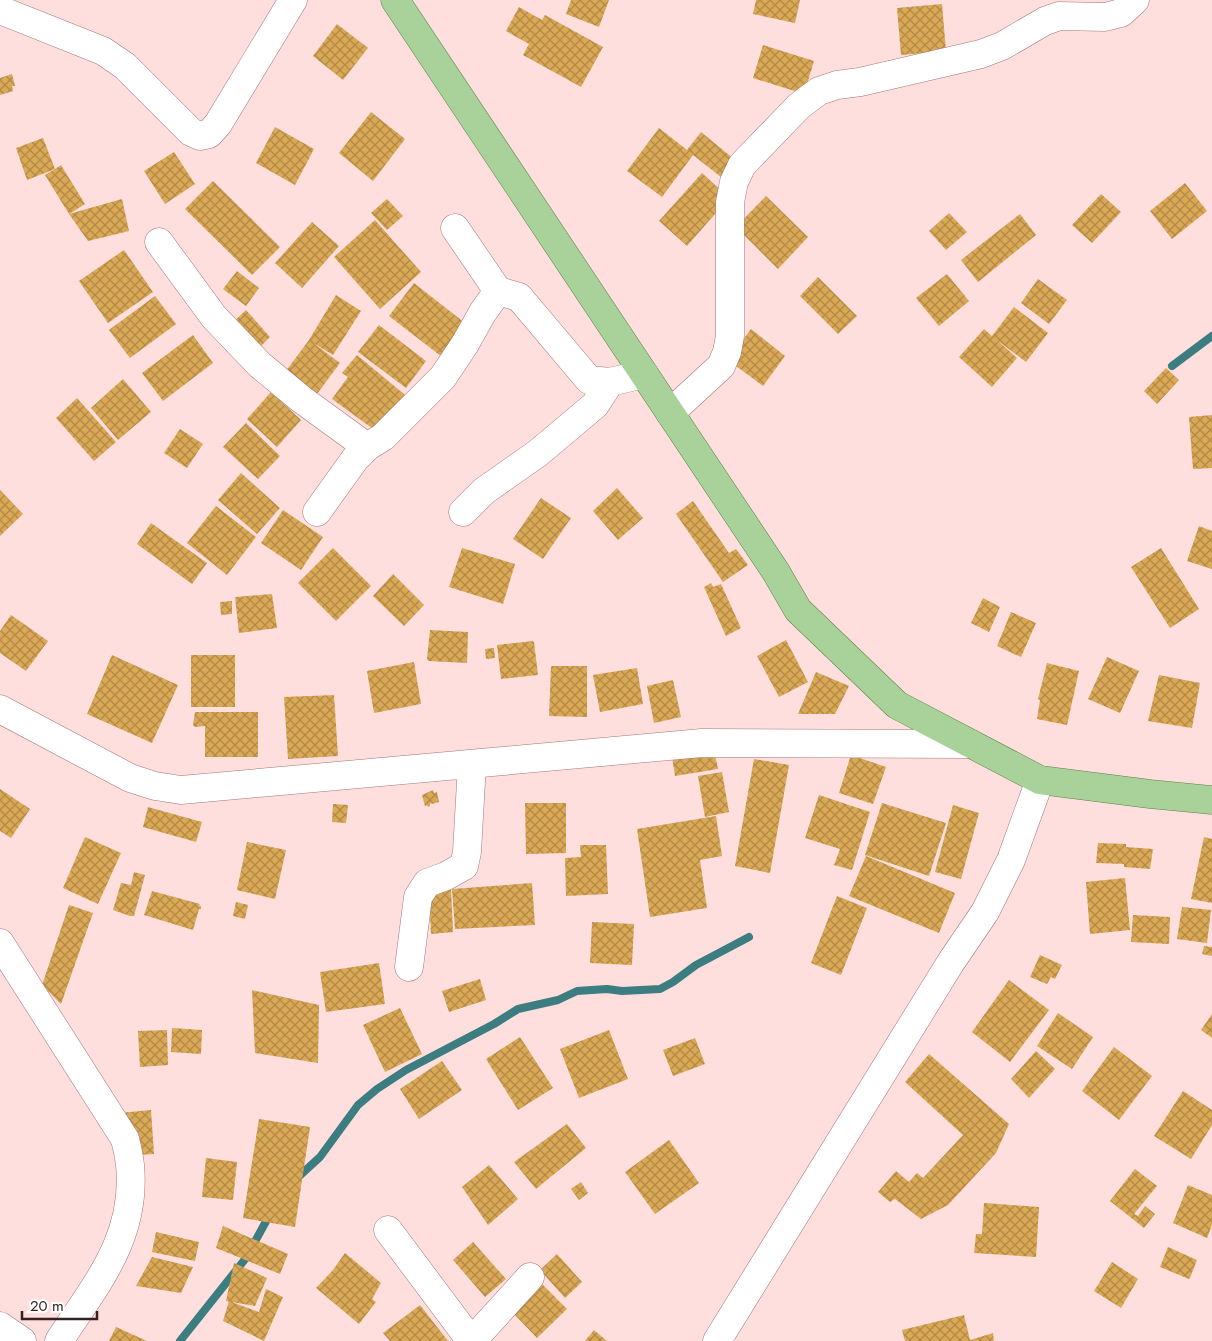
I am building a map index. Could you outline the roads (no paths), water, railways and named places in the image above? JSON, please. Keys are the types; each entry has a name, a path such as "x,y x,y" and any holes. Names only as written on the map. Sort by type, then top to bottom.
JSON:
{"main road":[{"path":"395,0 776,572 798,610 897,705 1040,780 1212,800"}],"street":[{"path":"0,10 103,51 125,66 191,132 200,136 209,134 218,124 293,0"},
{"path":"670,413 721,366 727,352 730,336 730,202 734,182 742,165 799,106 820,92 837,85 860,82 981,54 1002,46 1045,21 1059,16 1105,17 1121,13 1135,0"},
{"path":"454,228 498,291 519,297 589,380 610,382 644,374"},
{"path":"159,242 214,317 260,365 301,399 367,447"},
{"path":"317,512 354,460 367,447 383,437 443,377 498,291"},
{"path":"463,512 484,491 538,453 595,405 610,382"},
{"path":"0,709 130,778 155,786 181,790 702,743 971,744"},
{"path":"0,719 35,728"},
{"path":"408,967 418,897 427,883 446,876 464,866 467,852 472,764"},
{"path":"717,1341 951,962 985,912 1010,860 1040,780"},
{"path":"0,944 125,1139 130,1165 130,1197 123,1231 112,1260 59,1341"},
{"path":"388,1230 472,1341 530,1277"},
{"path":"0,1326 22,1341"}],"waterway":[{"path":"1172,366 1212,336"},
{"path":"296,1179 320,1157 358,1105 377,1089 406,1070 494,1024 518,1009 558,1000 577,991 660,989 696,965 749,937"},
{"path":"180,1341 246,1258 270,1214"}]}
